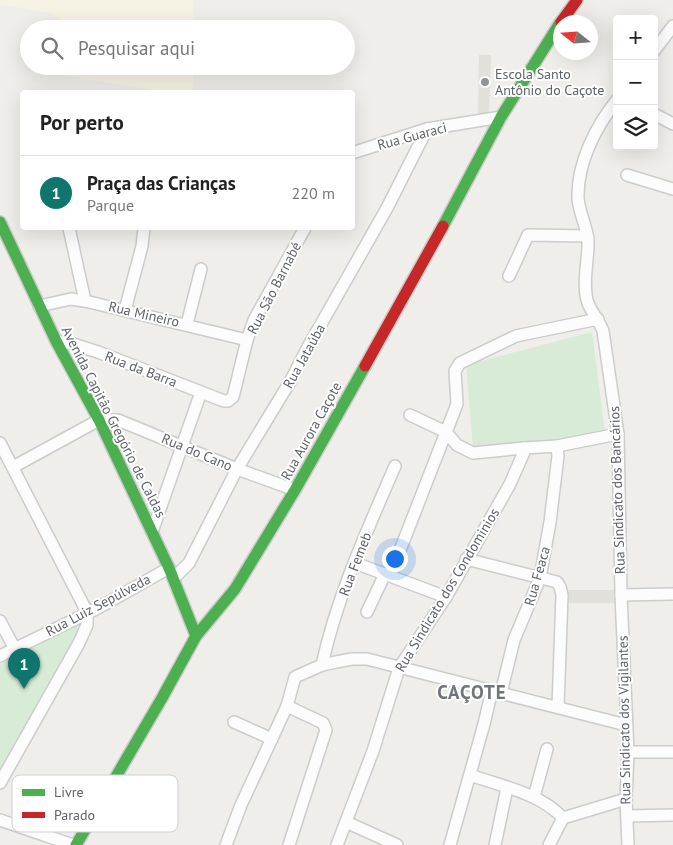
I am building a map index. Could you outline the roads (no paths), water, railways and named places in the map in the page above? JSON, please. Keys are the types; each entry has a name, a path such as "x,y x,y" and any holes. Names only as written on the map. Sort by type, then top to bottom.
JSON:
{"main road":[{"name":"Rua Aurora Caçote","path":"567,15 577,0"},
{"name":"Rua Aurora Caçote","path":"116,775 196,636 235,589 295,490 430,250 501,117 553,34"},
{"name":"Avenida Capitão Gregório de Caldas","path":"0,222 56,341 99,420 172,573 196,636"},
{"name":"Rua Aurora Caçote","path":"75,845 83,832"}],"street":[{"path":"658,46 673,26"},
{"name":"Rua Sindicato dos Bancários","path":"613,104 606,112 592,140 583,165 578,200 587,236 586,292 588,303 603,331 618,434 621,595"},
{"path":"658,116 673,124"},
{"name":"Rua Guaraci","path":"355,152 427,129 501,117"},
{"name":"Rua Jataúba","path":"172,573 190,563 237,469 291,380 387,208 427,129"},
{"path":"627,175 673,189"},
{"path":"69,230 85,301"},
{"path":"126,310 142,246 144,230"},
{"name":"Rua São Barnabé","path":"224,401 228,401 233,397 247,340 267,295 304,230"},
{"path":"509,276 528,235 587,236"},
{"path":"187,324 201,270"},
{"name":"Rua Mineiro","path":"40,306 71,299 85,301 187,324 247,340"},
{"path":"367,612 388,575 457,404 455,372 460,363 516,336 598,319"},
{"name":"Rua da Barra","path":"56,341 98,352 224,401"},
{"path":"152,532 201,392"},
{"path":"410,415 446,432 458,445 473,453 524,450 557,451 618,434"},
{"path":"13,467 99,420"},
{"name":"Rua do Cano","path":"99,420 118,420 237,469 295,490"},
{"path":"0,443 87,612 88,620 85,632 0,784"},
{"name":"Rua Sindicato dos Condominios","path":"337,845 373,750 399,668 446,596 510,484 524,450"},
{"name":"Rua Feaca","path":"450,845 496,692 514,640 540,578 548,539 557,451"},
{"name":"Rua Femeb","path":"322,665 336,612 395,466"},
{"path":"466,559 557,582 562,595 558,708"},
{"path":"355,563 446,596"},
{"name":"Rua Luiz Sepúlveda","path":"0,656 87,612 172,573"},
{"path":"621,595 673,594"},
{"name":"Rua Sindicato dos Vigilantes","path":"621,595 628,752 626,799 628,845"},
{"path":"0,621 15,649"},
{"path":"226,845 241,805 287,706 295,676 322,665 352,659 380,661 399,668 626,725"},
{"path":"287,706 323,723 326,730 289,845"},
{"path":"234,722 272,739"},
{"path":"534,797 547,749"},
{"path":"628,752 673,752"},
{"path":"470,775 534,797 552,808 563,818"},
{"path":"495,845 507,788"},
{"path":"549,845 563,818 626,799"},
{"path":"626,816 673,815"},
{"path":"0,820 12,824"},
{"path":"346,822 397,845"},
{"path":"36,832 75,845"}],"place":[{"name":"Escola Santo Antônio do Caçote","path":"485,82"},
{"name":"Praça das Crianças","path":"24,689"}],"district":[{"name":"CAÇOTE","path":"472,692"}]}
